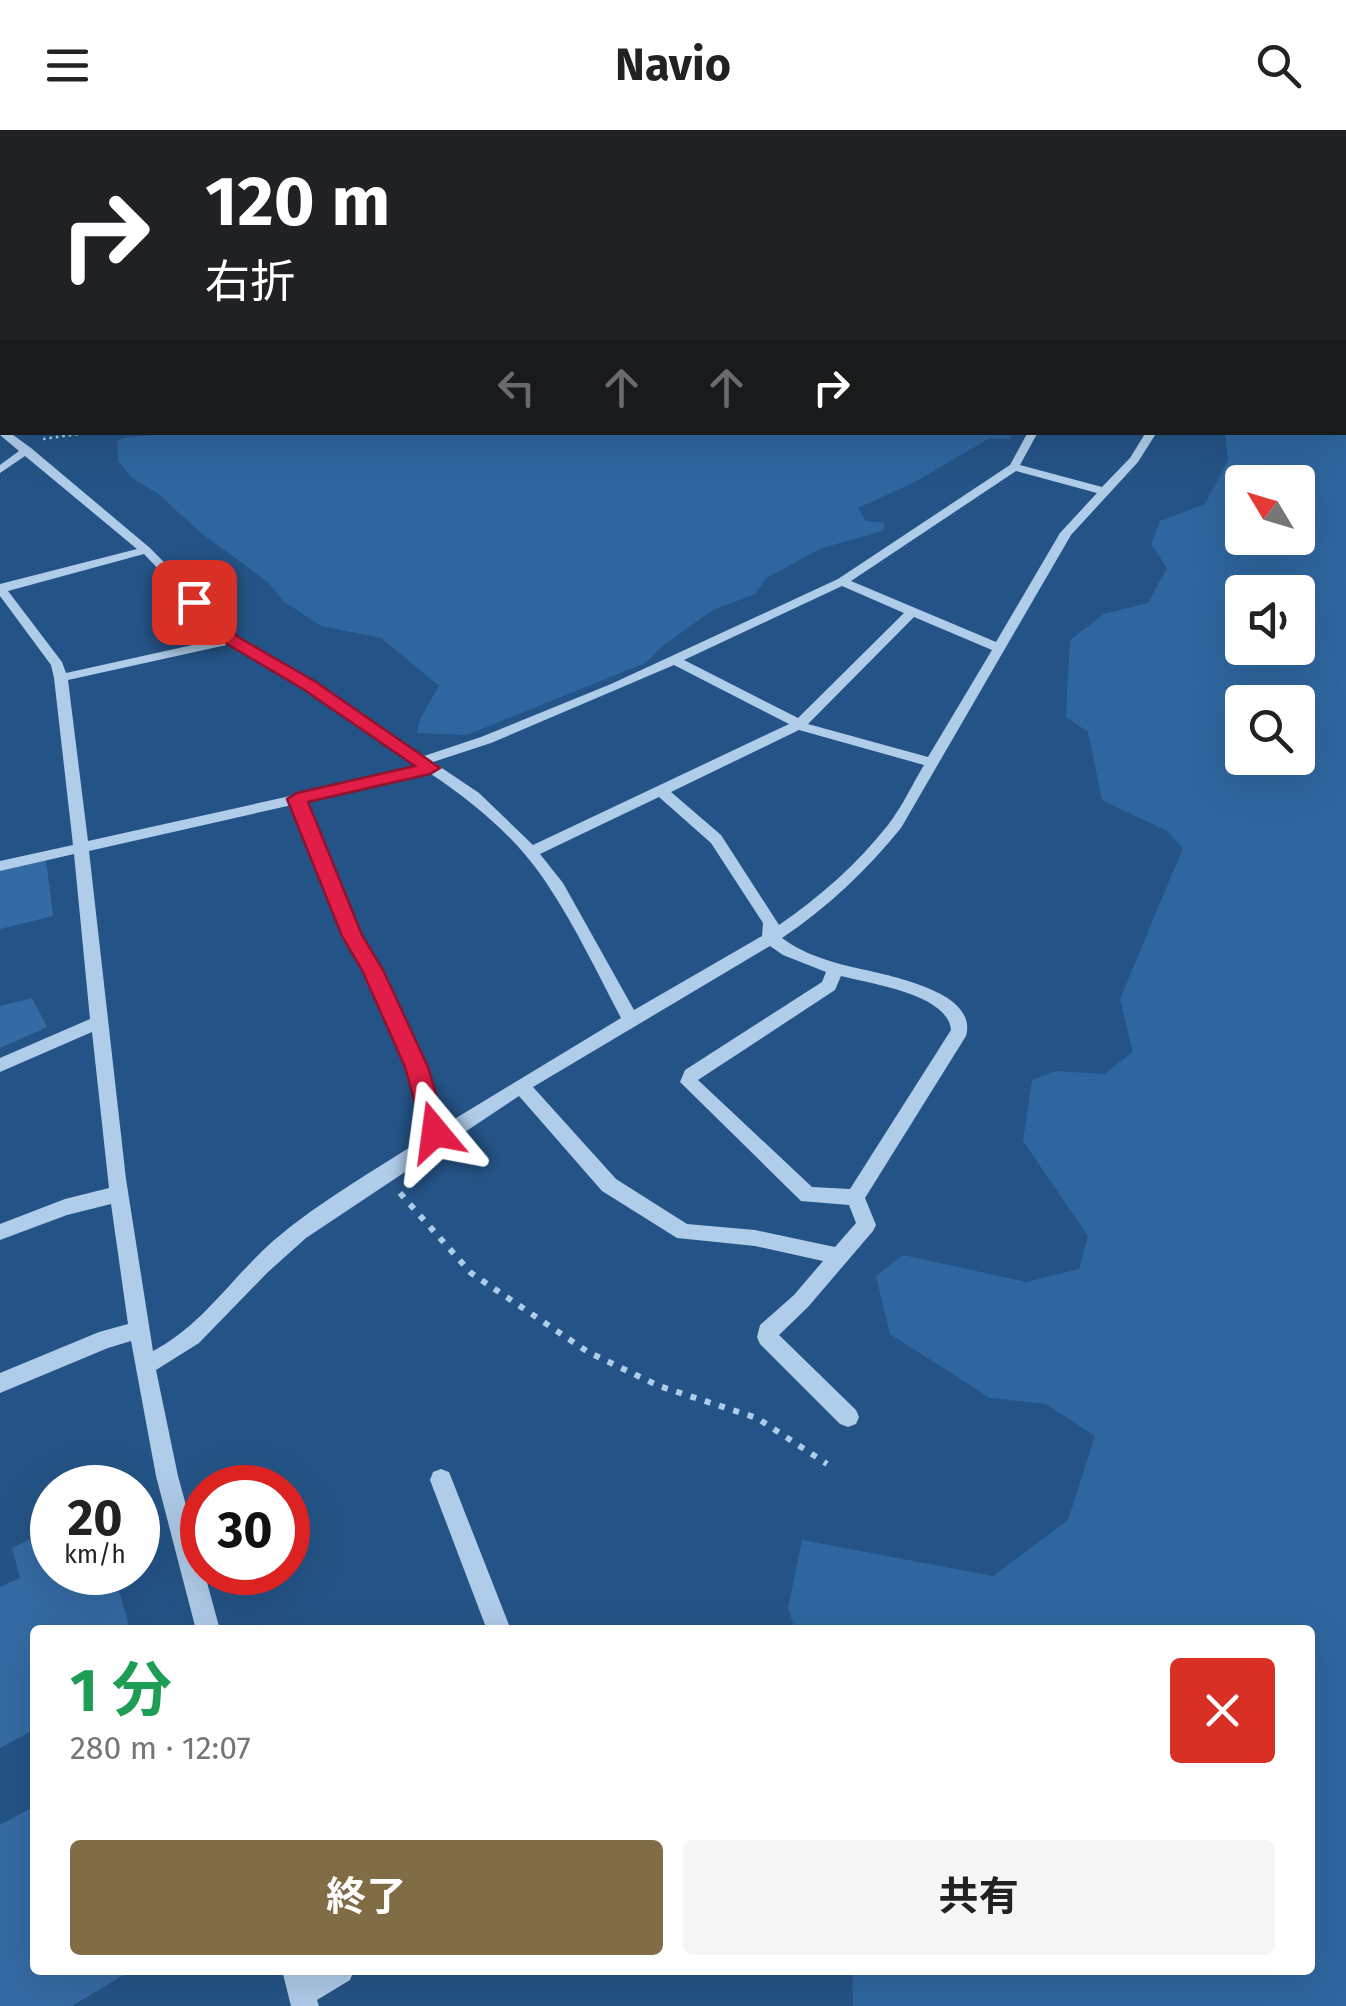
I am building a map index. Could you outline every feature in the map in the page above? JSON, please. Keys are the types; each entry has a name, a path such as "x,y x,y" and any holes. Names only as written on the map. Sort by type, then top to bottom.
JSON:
{"street":[{"path":"7,435 146,550 232,640 310,686 474,796 554,882 631,1020"},
{"path":"0,866 297,799 425,765 501,734 842,582 1014,467 1032,435"},
{"path":"147,1364 179,1351 295,1235 521,1086 770,938 833,893 874,854 933,763 1066,532 1142,451 1150,435"},
{"path":"0,470 28,450"},
{"path":"1014,467 1103,491"},
{"path":"146,550 0,588 57,665 61,678 121,1193 141,1329 167,1474 207,1625"},
{"path":"842,582 998,648"},
{"path":"0,616 18,611"},
{"path":"530,852 798,725 911,612"},
{"path":"61,678 232,640"},
{"path":"674,660 798,725 933,763"},
{"path":"660,791 716,840 771,924 770,938"},
{"path":"297,799 352,936 372,970 416,1067 435,1132 441,1138"},
{"path":"770,938 789,954 938,998 957,1015 960,1031 855,1198"},
{"path":"835,970 830,986 692,1075 689,1082 808,1195 855,1198"},
{"path":"0,1065 101,1021"},
{"path":"521,1086 610,1184 684,1232 755,1238 837,1256"},
{"path":"0,1232 65,1207 121,1193"},
{"path":"848,1417 767,1337 866,1224 855,1198"},
{"path":"0,1383 106,1339 141,1329"},
{"path":"441,1480 497,1625"},
{"path":"301,1990 330,1975"}],"path":[{"path":"28,450 48,436 59,435"},
{"path":"384,1176 471,1273 588,1352 659,1386 757,1418 827,1464"}],"shaded area":[{"path":"1011,435 1010,439 988,439 915,482 858,508 866,521 885,523 883,531 822,548 766,578 755,594 713,610 645,663 467,735 417,733 420,719 439,686 381,638 321,626 283,601 269,583 200,532 157,493 132,478 118,461 117,441 128,437"},
{"path":"1225,435 1346,435 1346,2006 853,2006 852,1975 1315,1975 1315,1625 793,1625 788,1608 802,1540 993,1576 1068,1520 1095,1436 1046,1404 990,1398 890,1334 876,1276 903,1255 1026,1282 1079,1269 1088,1236 1023,1141 1032,1080 1056,1071 1104,1074 1133,1052 1120,999 1183,848 1167,831 1102,800 1088,732 1066,717 1070,640 1104,614 1148,603 1167,568 1151,544 1160,521 1205,504 1225,466 1225,555 1315,555 1315,465 1225,465"}],"building":[{"path":"46,860 53,916 0,929 0,871"},
{"path":"32,998 47,1027 0,1048 0,1006"},
{"path":"30,1539 30,1595 120,1595 129,1625 30,1625 30,1732 0,1748 0,1587 20,1578 12,1548"},
{"path":"30,1809 30,1975 124,1975 72,2006 0,2006 0,1825"}],"route":[{"path":"194,602 232,640 310,686 430,768 297,799 352,936 372,970 416,1067 435,1132"}]}
